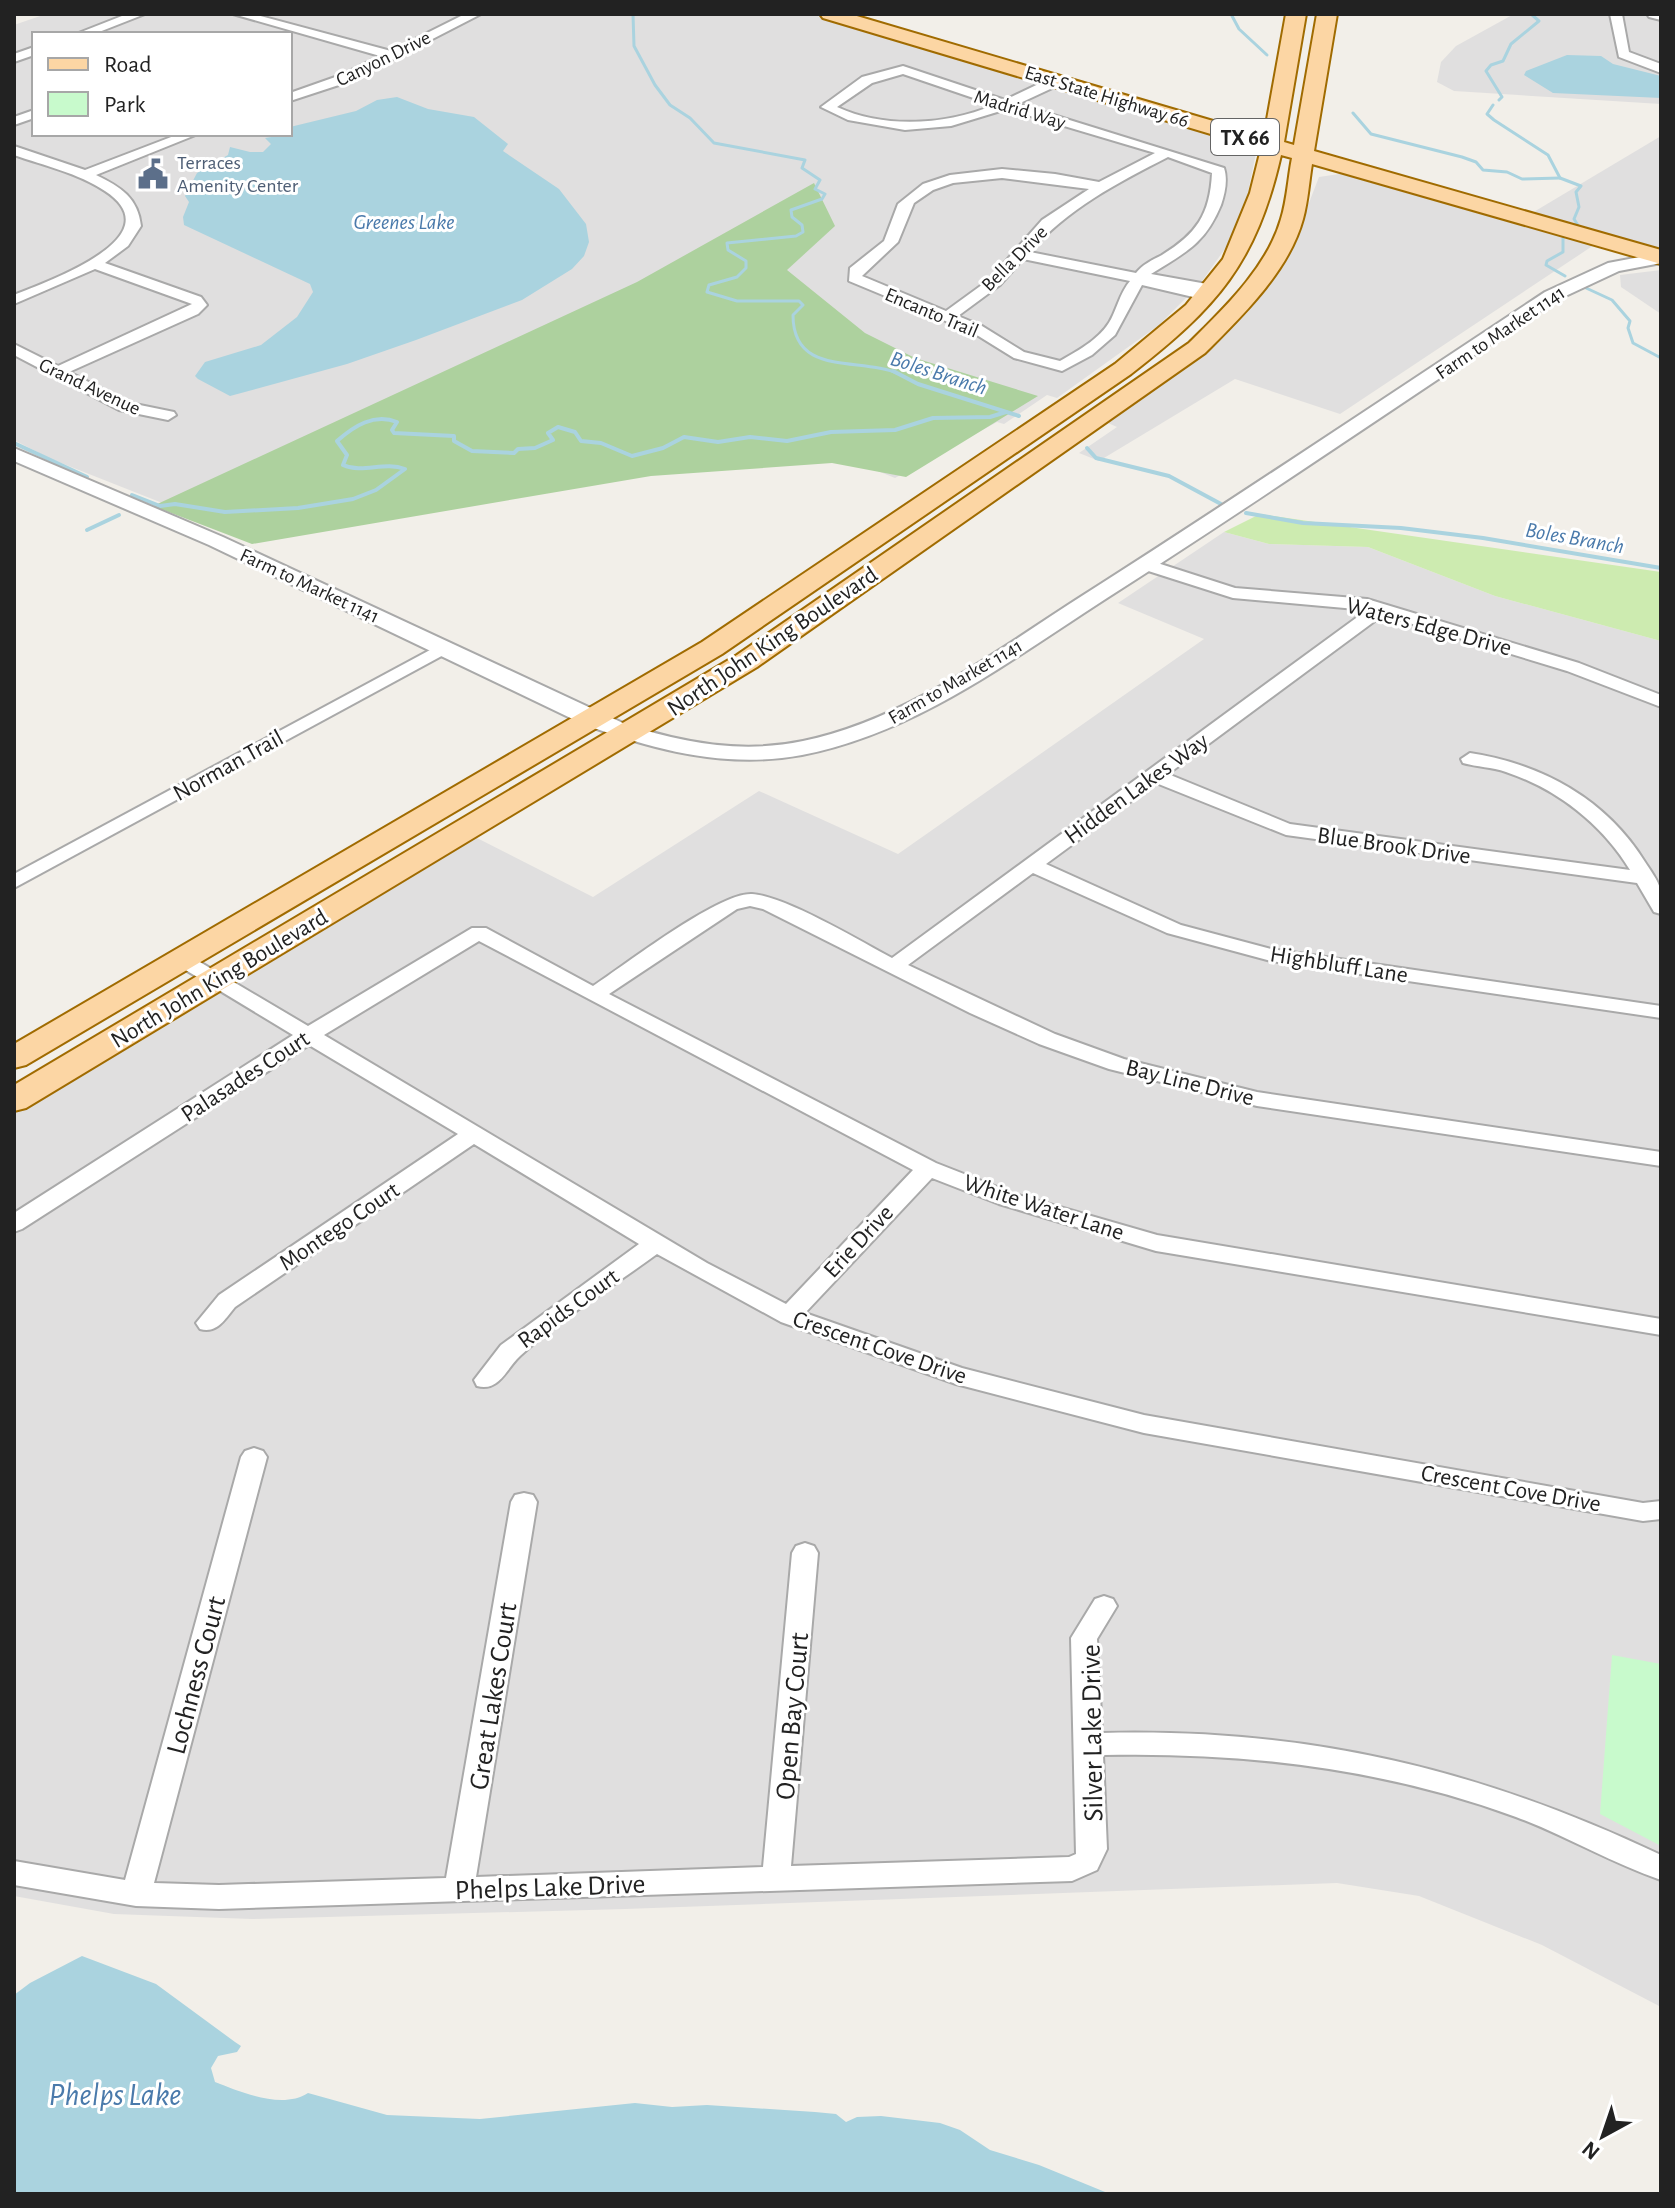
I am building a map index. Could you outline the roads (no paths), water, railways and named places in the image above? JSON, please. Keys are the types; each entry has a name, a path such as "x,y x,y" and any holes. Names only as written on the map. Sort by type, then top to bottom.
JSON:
{"main road":[{"name":"East State Highway 66","path":"830,14 1304,155 1658,253"},
{"name":"North John King Boulevard","path":"14,1058 712,648 978,469 1163,338 1210,292 1235,258 1253,219 1267,177 1296,14"},
{"name":"North John King Boulevard","path":"14,1100 747,661 1197,348 1276,257 1292,220 1327,14"},
{"path":"1210,292 1242,298"},
{"path":"978,469 1008,480"}],"street":[{"path":"88,32 139,14"},
{"path":"239,14 391,55"},
{"name":"Canyon Drive","path":"292,96 346,78 473,14"},
{"path":"1616,14 1623,54 1661,69"},
{"path":"1653,14 1661,16"},
{"name":"Madrid Way","path":"1007,105 967,121 914,126 863,119 828,107 867,80 903,70 1219,171 1218,194 1204,228 1191,243 1138,278"},
{"path":"1007,105 1056,81"},
{"path":"82,176 186,136"},
{"path":"14,150 82,176 123,197 133,219 131,231 123,242 97,265 14,300"},
{"name":"Bella Drive","path":"947,317 995,282 1039,229 1101,187 1165,153"},
{"name":"Encanto Trail","path":"1101,187 1028,173 939,183 906,203 892,241 853,274 865,284 977,329 1019,355 1056,366 1071,363 1110,332 1127,294 1138,278"},
{"name":"Farm to Market 1141","path":"14,454 216,541 591,719 629,734 660,745 731,753 782,751 850,736 892,720 928,700 1385,409 1551,296 1580,280 1658,253"},
{"path":"1020,254 1138,278 1160,278 1210,292"},
{"path":"56,372 193,311 200,305 196,300 97,265"},
{"name":"Grand Avenue","path":"14,349 125,407 168,415"},
{"name":"Waters Edge Drive","path":"1145,564 1233,593 1361,603 1573,667 1661,701"},
{"name":"Hidden Lakes Way","path":"894,966 1379,610"},
{"name":"Norman Trail","path":"14,882 443,648"},
{"path":"1470,759 1500,762 1530,774 1596,816 1614,835 1661,908"},
{"name":"Blue Brook Drive","path":"1154,775 1258,821 1286,829 1644,878"},
{"name":"Highbluff Lane","path":"1031,865 1125,910 1210,941 1271,955 1661,1012"},
{"name":"Bay Line Drive","path":"594,995 730,905 750,900 769,904 1047,1039 1117,1064 1257,1099 1661,1159"},
{"name":"White Water Lane","path":"479,932 928,1168 1007,1199 1156,1243 1661,1327"},
{"name":"Palasades Court","path":"14,1224 309,1035 479,932"},
{"name":"Crescent Cove Drive","path":"181,959 656,1243 789,1316 956,1375 1144,1424 1643,1512 1661,1510"},
{"name":"Montego Court","path":"208,1323 227,1301 474,1134"},
{"name":"Erie Drive","path":"789,1316 858,1239 928,1168"},
{"name":"Rapids Court","path":"486,1380 510,1351 656,1243"},
{"name":"Lochness Court","path":"136,1894 254,1457"},
{"name":"Great Lakes Court","path":"459,1889 524,1502"},
{"name":"Open Bay Court","path":"776,1878 805,1553"},
{"name":"Silver Lake Drive","path":"1087,1862 1093,1849 1084,1638 1104,1606"},
{"path":"1087,1744 1183,1741 1231,1744 1376,1764 1462,1786 1523,1806 1661,1868"},
{"name":"Phelps Lake Drive","path":"14,1873 136,1894 219,1897 1072,1869 1087,1862"}],"water":[{"path":"1567,55 1601,56 1613,64 1661,76 1661,98 1553,93 1524,75 1526,71"},
{"name":"Greenes Lake","path":"397,97 428,109 474,117 508,144 503,151 559,189 586,224 589,242 584,256 572,269 522,300 347,364 230,396 198,379 195,376 205,362 261,345 297,317 313,292 310,284 184,225 183,217 189,202 185,196 197,173 228,155 230,147 263,152 271,144 265,138 292,136 292,127 356,111 377,100"},
{"name":"Phelps Lake","path":"82,1956 156,1984 241,2046 237,2052 218,2056 211,2068 215,2082 262,2098 286,2100 308,2093 387,2115 480,2119 635,2103 815,2112 836,2114 846,2122 857,2117 881,2116 940,2123 960,2130 990,2150 1039,2165 1110,2194 14,2194 14,1995 30,1983"}],"waterway":[{"name":"Boles Branch","path":"633,14 634,46 670,105 690,118 714,143 805,160 802,168 820,180 815,189 825,194 822,199 791,210 792,217 802,225 803,232 796,236 727,243 728,250 746,261 746,268 737,277 709,285 707,292 737,301 799,301 803,305 793,315 796,335 804,348 831,361 897,373"},
{"path":"1231,14 1239,29 1267,55"},
{"path":"1499,100 1502,97 1486,71 1491,65 1503,61 1511,44 1539,21 1531,14"},
{"path":"1493,105 1487,114 1548,155 1560,178"},
{"path":"1353,113 1371,134 1462,157 1476,162 1483,170 1507,172 1522,179 1560,178"},
{"path":"1560,178 1581,186 1576,192 1579,207 1574,219 1579,227"},
{"path":"1563,238 1563,252 1547,261 1546,265 1565,276"},
{"path":"1586,288 1612,300 1630,321 1628,328 1633,343 1661,358"},
{"name":"Boles Branch","path":"893,371 897,373"},
{"name":"Boles Branch","path":"897,373 918,384 1019,416"},
{"path":"132,495 160,506 175,504 225,512 298,508 353,499 376,490 405,469 343,465 347,455 337,441 357,426 380,419 397,422 392,430 394,433 454,436 454,441 472,451 514,453 518,449 535,448 553,440 548,433 558,427 575,432 581,441 601,443 632,456 663,448 684,437 718,442 750,437 787,441 831,432 895,430 933,418 990,417 1006,412"},
{"path":"14,443 87,477"},
{"name":"Boles Branch","path":"1087,448 1096,458 1169,476 1221,504"},
{"name":"Boles Branch","path":"1246,513 1303,523 1401,528 1483,538 1661,568"},
{"path":"87,530 119,515"}],"place":[{"name":"Terraces Amenity Center","path":"153,174"}]}
